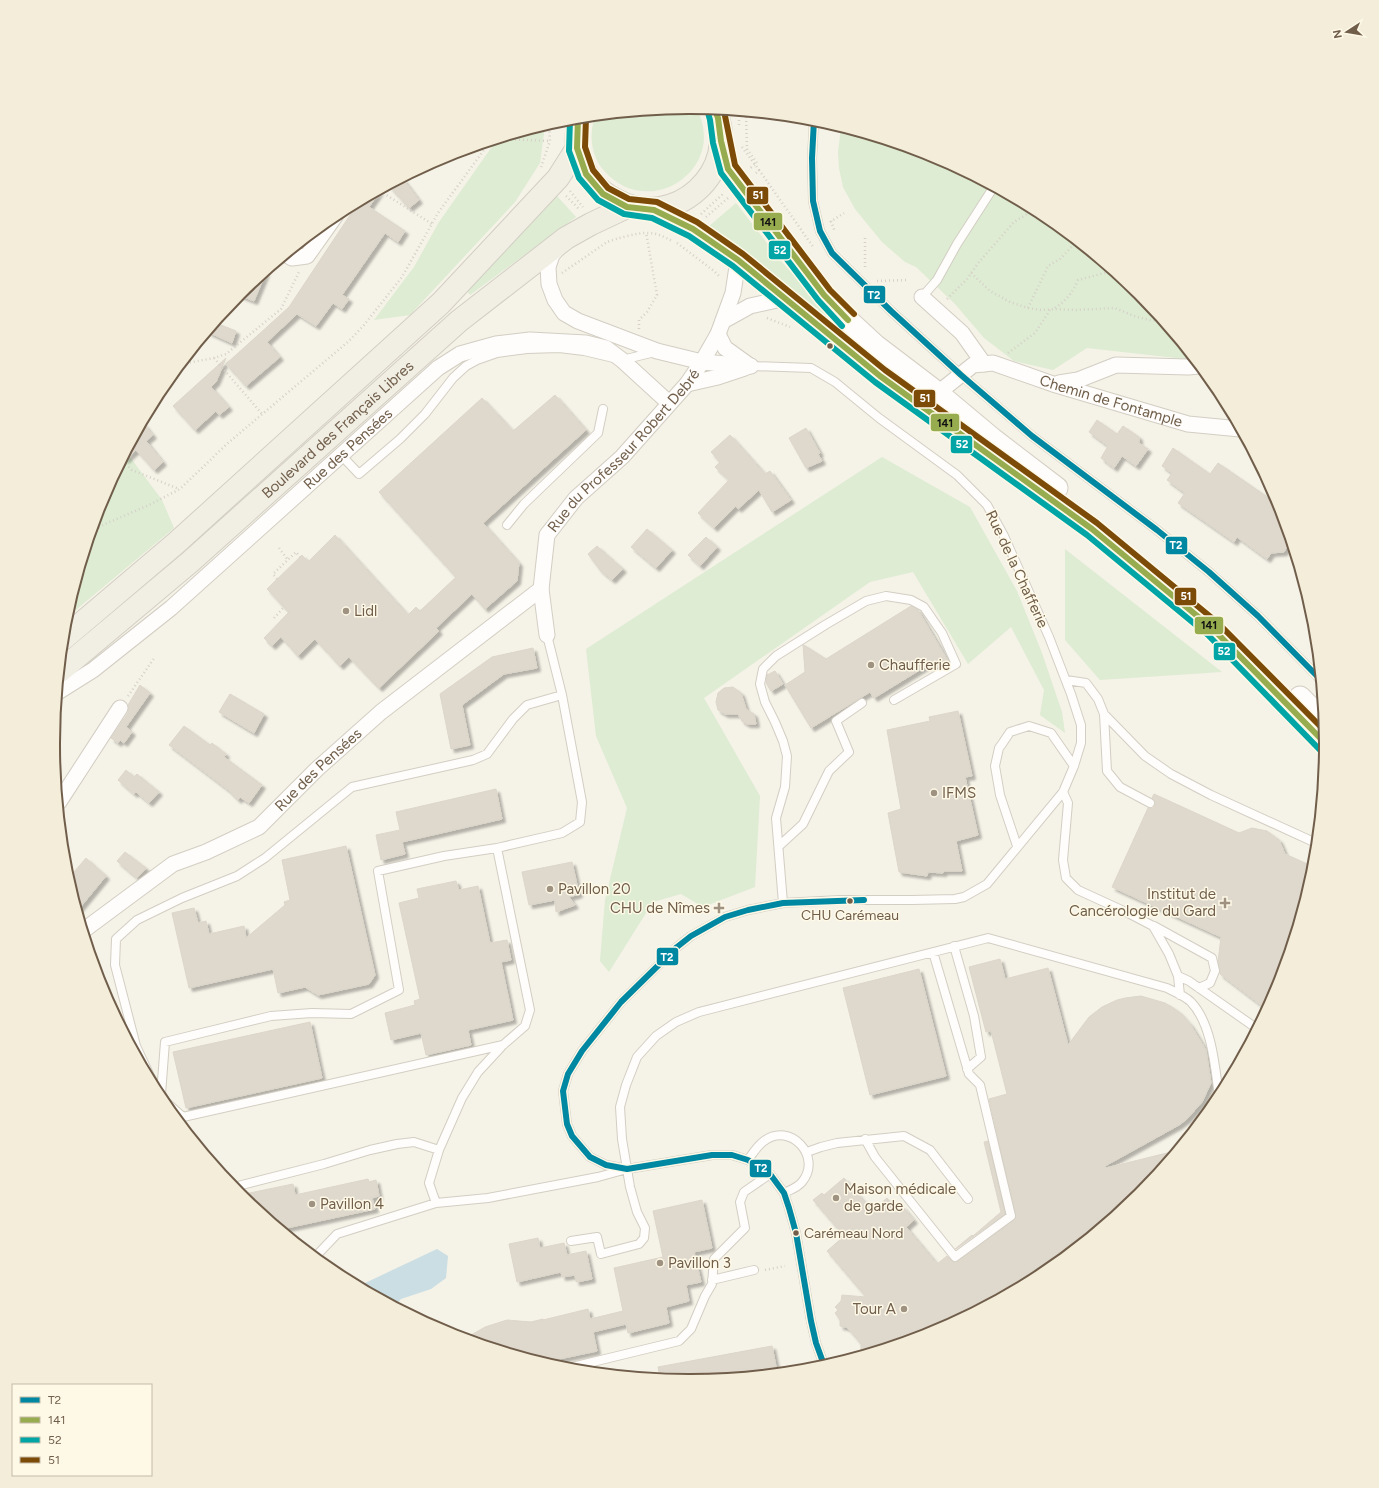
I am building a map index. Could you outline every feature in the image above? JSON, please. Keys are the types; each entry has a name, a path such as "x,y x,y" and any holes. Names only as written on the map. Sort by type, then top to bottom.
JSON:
{"main road":[{"path":"719,115 731,141 728,169 824,295 875,345 938,392 994,439 1119,535 1223,620 1318,715"},
{"path":"579,125 577,148 586,174 603,194 627,207 654,210 693,228 738,260 880,376 1092,529 1213,629 1319,737"},
{"path":"654,210 674,205 692,196 707,180 731,141"},
{"name":"Boulevard des Français Libres","path":"70,633 175,544 441,303 555,182 577,148"},
{"name":"Boulevard des Français Libres","path":"64,667 190,562 459,321 590,218 627,207"}],"street":[{"path":"291,257 307,256 324,233"},
{"path":"566,238 552,255 548,267 548,284 555,300 564,313 578,321 657,352 702,362 751,366"},
{"name":"Rue du Professeur Robert Debré","path":"547,634 541,589 547,535 576,498 622,457 687,384 702,362 720,327 733,293 738,260"},
{"path":"922,297 962,333 984,364"},
{"path":"751,366 725,348 720,327 750,306 786,298"},
{"name":"Rue des Pensées","path":"62,689 93,670 171,608 438,368 460,354 496,344 530,340 586,343 606,348 622,360 669,403"},
{"name":"Chemin de Fontample","path":"984,364 993,363 1053,384 1188,424 1235,428"},
{"path":"938,392 973,365 984,364"},
{"path":"1053,384 1078,380 1116,365 1193,367"},
{"path":"687,384 718,377 751,366"},
{"name":"Rue des Pensées","path":"87,928 173,864 206,852 259,827 318,769 381,712 541,589"},
{"path":"62,797 120,708"}],"lane":[{"path":"814,127 812,158 814,206 820,231 832,253 891,311 961,375 1032,436 1157,530 1209,572 1258,616 1315,674"},
{"path":"922,297 937,280 957,244 991,192"},
{"path":"341,455 359,474 400,439 425,414 453,378 466,366 497,353 559,348 584,351 622,360 657,352"},
{"name":"Rue de la Chafferie","path":"751,366 811,368 835,382 879,418 957,475 987,505 1004,536 1048,637 1066,680 1081,725 1081,743 1074,766 1063,792"},
{"path":"507,526 524,504 598,433 603,409"},
{"path":"783,904 776,818 785,787 787,756 783,741 765,702 760,684 763,669 776,656 866,600 886,596 911,600 924,607 942,633 956,664 894,700"},
{"path":"162,1087 165,1042 271,1016 312,1013 351,1014 399,990 378,871 444,856 497,848 562,833 580,822 582,802 562,695 547,634"},
{"path":"1066,680 1086,683 1098,699 1104,714 1107,771 1120,787 1150,803"},
{"path":"135,1041 115,965 116,939 137,920 182,898 237,876 265,858 352,787 473,760 487,754 513,719 527,705 562,695"},
{"path":"779,846 803,824 829,772 849,752 836,721 862,703"},
{"path":"1104,714 1145,756 1171,774 1211,795 1311,841"},
{"path":"1017,846 1000,795 995,766 999,748 1010,732 1029,726 1051,733 1074,766"},
{"path":"627,1169 606,1165 590,1157 572,1136 567,1124 563,1091 568,1074 582,1051 621,1002 677,947 691,936 725,917 748,910 783,904 840,900 955,899 964,897 987,884 1063,792 1068,803 1063,860 1066,878 1078,890 1128,912 1212,958 1215,971 1210,983 1199,988"},
{"path":"436,1203 429,1183 439,1150 462,1098 478,1072 503,1045 525,1026 530,1010 497,848"},
{"path":"1153,926 1178,976 1180,995"},
{"path":"571,1241 597,1237 600,1254 639,1244 644,1238 645,1228 637,1212 630,1187 622,1139 620,1107 626,1085 637,1057 656,1036 676,1022 699,1012 954,946 988,938 1167,988 1190,1002 1200,1016 1210,1040 1218,1086"},
{"path":"954,946 974,1016 981,1057 967,1069"},
{"path":"865,1139 875,1157 955,1257 1011,1216 980,1085 969,1074 967,1069 933,952"},
{"path":"1178,976 1189,981 1252,1025"},
{"path":"183,1117 503,1045"},
{"path":"748,1160 764,1141 771,1137 780,1135 788,1136 802,1145 807,1152 809,1160 806,1176 802,1183 796,1188 784,1193"},
{"path":"807,1152 820,1147 865,1139 904,1136 930,1150 968,1199"},
{"path":"241,1185 397,1144 414,1142 439,1150"},
{"path":"319,1252 336,1234 436,1203 495,1197 598,1177 627,1169 712,1155 732,1155 748,1160 770,1174 784,1193 796,1233 810,1321 822,1359"},
{"path":"584,1364 679,1341 692,1329 705,1296 712,1284 714,1258 745,1228 740,1202 744,1192 770,1174"},
{"path":"712,1280 754,1270"}],"path":[{"path":"739,117 739,128"},
{"path":"549,131 550,141 544,162 540,169 555,182 612,240"},
{"path":"517,139 550,141"},
{"path":"731,141 742,147 759,170 754,175"},
{"path":"98,528 180,489 228,443 349,341 364,325 402,277 438,213 485,149"},
{"path":"555,182 590,218"},
{"path":"384,194 432,224"},
{"path":"705,218 731,196"},
{"path":"826,224 844,213"},
{"path":"937,309 967,279 979,262 1014,222 1028,214"},
{"path":"831,221 837,238"},
{"path":"639,345 639,320 657,295 646,232"},
{"path":"557,277 606,242 646,232 659,235 677,243 714,271 733,293"},
{"path":"860,265 865,270 865,238"},
{"path":"1028,308 1048,266 1060,259 1073,245"},
{"path":"189,363 226,354 281,309 307,256"},
{"path":"1054,309 1063,303 1072,293 1078,280 1107,272"},
{"path":"972,273 990,291 1010,302 1028,308 1041,310 1115,308 1134,316 1154,320"},
{"path":"877,281 906,280"},
{"path":"750,306 766,317 793,328"},
{"path":"1014,348 1035,333 1050,309"},
{"path":"214,358 262,414"},
{"path":"126,464 132,470 180,489"},
{"path":"278,548 288,560"},
{"path":"277,579 273,574 296,552 300,557"},
{"path":"274,618 284,607"},
{"path":"120,708 154,657"},
{"path":"754,1270 767,1270 785,1266"}],"green space":[{"path":"698,114 704,130 702,151 693,169 678,182 660,190 640,191 619,184 601,167 593,149 593,123 607,120 648,116"},
{"path":"544,132 540,163 515,202 410,315 374,320 414,267 439,222 492,146"},
{"path":"840,133 852,136 892,148 930,162 968,179 1004,199 1073,245 1105,271 1135,299 1163,329 1188,359 1087,348 1053,370 1014,361 984,338 955,304 916,267 905,262 882,242 855,209 843,187 839,168 838,152"},
{"path":"557,196 576,217 470,295 467,291"},
{"path":"736,203 780,260 833,318 873,354 870,358 708,227"},
{"path":"130,457 162,500 174,528 74,611 81,581 93,542 108,503"},
{"path":"882,457 970,507 1017,591 1042,653 1062,712 1065,733 1040,715 1044,690 1011,627 968,664 913,572 870,582 704,698 760,796 755,887 703,907 681,894 653,902 609,972 600,961 605,900 627,808 596,736 586,649"},
{"path":"1065,549 1222,672 1100,680 1065,640"}],"shaded area":[{"path":"437,1249 448,1256 446,1278 431,1289 401,1299 398,1302 365,1283"}],"building":[{"path":"405,182 419,200 409,208 392,189"},
{"path":"374,200 369,207 405,231 398,242 385,233 342,295 349,299 342,309 333,303 316,326 297,314 267,342 280,357 246,386 226,364 289,307 350,214"},
{"path":"262,283 254,301 246,298"},
{"path":"220,325 236,331 232,343 212,334"},
{"path":"226,358 216,382 211,387 229,407 219,415 216,411 195,430 173,406"},
{"path":"555,395 586,430 483,523 519,563 517,581 485,609 472,594 436,628 439,631 379,688 349,657 340,666 315,639 298,656 281,637 272,646 264,638 289,612 267,589 302,555 308,562 335,535 408,615 416,607 420,611 456,577 379,492 482,398 513,431"},
{"path":"1097,420 1117,434 1123,426 1139,437 1139,443 1148,449 1136,466 1122,456 1114,468 1101,458 1108,446 1089,432"},
{"path":"146,426 153,435 146,441 163,462 154,470 136,450 131,455"},
{"path":"806,428 820,453 818,454 822,461 806,468 789,438"},
{"path":"730,435 765,474 770,471 791,500 772,512 759,490 738,509 736,506 714,528 698,513 729,480 715,467 720,462 711,452"},
{"path":"1173,448 1210,474 1218,463 1266,496 1265,497 1271,503 1286,542 1287,546 1284,552 1271,553 1267,559 1237,537 1234,542 1178,503 1185,493 1167,480 1172,473 1162,466"},
{"path":"647,529 672,550 656,568 631,547"},
{"path":"706,537 717,547 700,566 688,555"},
{"path":"597,546 623,569 612,580 600,570 588,554"},
{"name":"Chaufferie","path":"911,606 918,610 948,661 934,669 931,663 874,698 870,692 811,728 785,685 805,672 803,645 826,659"},
{"path":"533,648 537,668 504,674 462,705 470,745 451,749 440,694 492,657"},
{"path":"775,671 783,684 771,691 766,683 767,675"},
{"path":"140,685 150,693 126,727 132,732 124,743 120,740 118,743 111,738 128,713 128,705"},
{"path":"733,687 741,693 746,709 754,714 756,724 747,724 742,721 738,714 725,714 718,710 716,702 718,693 724,688"},
{"path":"230,694 264,714 254,733 219,712"},
{"name":"IFMS","path":"958,711 972,776 965,777 978,835 956,841 962,871 944,871 943,873 928,872 927,876 899,872 888,813 901,809 887,730 930,721 929,717"},
{"path":"184,726 210,745 212,743 226,754 224,757 262,785 249,803 240,797 238,800 227,789 169,745"},
{"path":"126,770 134,777 137,774 159,792 149,803 136,792 134,794 118,780"},
{"path":"496,789 502,819 402,842 405,854 381,860 376,835 400,830 396,812"},
{"name":"Institut de Cancérologie du Gard","path":"1154,794 1239,833 1252,828 1267,831 1279,840 1285,854 1307,864 1298,907 1286,946 1262,1006 1220,974 1218,962 1221,937 1112,887 1148,808 1153,808 1155,805 1155,800 1152,798"},
{"path":"346,846 375,975 369,984 318,995 305,987 278,993 273,969 189,988 172,913 194,908 198,923 206,921 209,934 244,926 246,938 285,905 284,902 290,900 282,860"},
{"path":"125,852 146,868 137,878 117,861"},
{"path":"86,858 106,876 81,906 73,873"},
{"name":"Pavillon 20","path":"572,862 579,894 569,897 575,905 556,912 555,900 529,905 522,872"},
{"path":"456,881 459,890 478,886 490,943 507,940 511,960 501,962 513,1020 468,1030 471,1045 426,1055 421,1033 391,1040 385,1013 415,1005 414,1001 420,999 399,903 419,898 417,889"},
{"path":"1000,959 1005,979 1048,968 1068,1045 1089,1017 1102,1007 1117,1000 1141,996 1165,1003 1179,1012 1190,1024 1206,1050 1211,1083 1202,1102 1187,1119 1179,1125 1105,1166 1106,1168 1168,1153 1135,1189 1105,1217 1073,1243 1004,1289 968,1309 930,1326 861,1349 861,1344 851,1332 846,1327 840,1326 840,1320 835,1313 838,1310 835,1307 841,1301 842,1295 866,1297 827,1251 842,1238 841,1237 843,1235 813,1200 822,1193 824,1195 844,1178 872,1211 887,1198 897,1210 902,1206 914,1220 906,1227 937,1264 947,1256 953,1262 958,1261 1016,1217 989,1099 1007,1094 991,1031 986,1032 969,967"},
{"path":"919,969 946,1076 870,1095 843,988"},
{"path":"310,1022 322,1078 186,1108 173,1052"},
{"path":"988,1141 1005,1214 955,1249 1001,1212 984,1142"},
{"name":"Pavillon 4","path":"368,1179 369,1182 376,1180 379,1196 372,1198 375,1209 287,1228 249,1193 293,1184 295,1195"},
{"path":"702,1200 712,1248 694,1252 701,1282 686,1285 689,1301 666,1307 669,1323 628,1333 626,1324 593,1332 597,1351 559,1359 527,1352 472,1334 485,1327 507,1320 531,1322 588,1309 590,1319 623,1311 614,1268 663,1257 653,1211"},
{"path":"538,1238 540,1248 564,1243 567,1255 586,1251 592,1279 576,1282 575,1275 562,1277 561,1272 517,1282 509,1244"},
{"path":"772,1346 776,1367 690,1374 659,1373 658,1367"}],"transit line":[{"name":"52","path":"709,115 713,143 721,173 818,300 842,326"},
{"name":"141","path":"717,115 721,141 728,169 824,295 848,320"},
{"name":"51","path":"725,116 735,165 830,290 854,314"},
{"name":"51","path":"586,124 585,147 593,170 608,188 629,199 657,202 697,222 743,254 885,370 1097,523 1218,623 1319,724"},
{"name":"141","path":"578,125 577,148 586,174 603,194 627,207 654,210 693,229 738,260 880,376 1092,529 1213,629 1319,737"},
{"name":"52","path":"570,127 569,151 579,178 598,200 624,214 652,218 689,236 733,266 875,382 1087,535 1208,635 1319,749"},
{"name":"T2","path":"814,127 812,158 813,201 820,231 832,253 891,311 961,375 1032,436 1157,530 1209,572 1258,616 1315,674"},
{"name":"T2","path":"822,1359 816,1343 811,1321 796,1233 789,1208 784,1193 770,1174 748,1160 732,1155 712,1155 627,1169 606,1165 590,1157 572,1136 567,1124 563,1091 568,1074 582,1051 621,1002 677,947 691,936 725,917 748,910 783,903 864,900"}],"place":[{"name":"Lidl","path":"346,611"},
{"name":"Chaufferie","path":"871,665"},
{"name":"IFMS","path":"934,793"},
{"name":"Pavillon 20","path":"550,889"},
{"name":"CHU Carémeau","path":"850,901"},
{"name":"Institut de Cancérologie du Gard","path":"1225,903"},
{"name":"CHU de Nîmes","path":"719,908"},
{"name":"Maison médicale de garde","path":"836,1198"},
{"name":"Pavillon 4","path":"312,1204"},
{"name":"Carémeau Nord","path":"796,1233"},
{"name":"Pavillon 3","path":"660,1263"},
{"name":"Tour A","path":"904,1309"}]}
